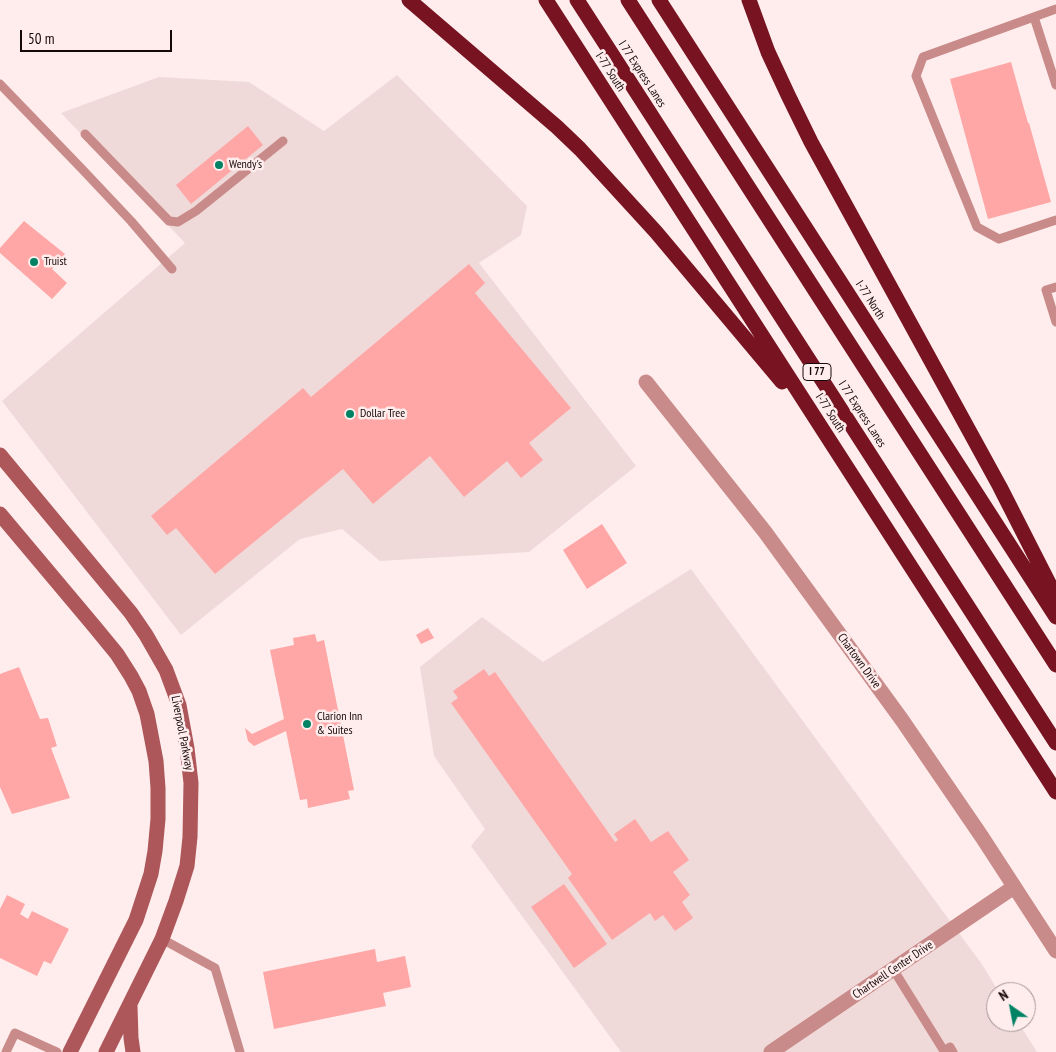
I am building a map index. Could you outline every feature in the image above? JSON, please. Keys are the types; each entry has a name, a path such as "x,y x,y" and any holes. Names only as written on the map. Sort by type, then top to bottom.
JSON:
{"highway":[{"path":"409,0 557,126 580,149 656,232 823,431"},
{"name":"I-77 South","path":"546,0 1056,792"},
{"name":"I 77 Express Lanes","path":"577,0 1056,744"},
{"path":"628,0 1056,665"},
{"name":"I-77 North","path":"659,0 1056,617"},
{"path":"749,0 768,52 811,142 995,478 1056,597"}],"street":[{"name":"Chartown Drive","path":"646,382 765,532 902,720 982,837 1056,952"},
{"name":"Liverpool Parkway","path":"0,455 131,613 146,635 166,670 179,705 188,748 191,783 190,837 187,866 162,939 106,1052"},
{"path":"0,514 106,640 131,676 139,691 146,714 156,761 158,819 151,874 136,920 70,1052"},
{"name":"Chartwell Center Drive","path":"771,1052 1014,887"},
{"path":"130,1005 133,1052"}],"lane":[{"path":"1056,9 923,57 916,76 978,227 999,239 1056,220"},
{"path":"1034,17 1056,85"},
{"path":"0,84 136,226 172,268"},
{"path":"86,134 169,221 178,222 196,211 283,141"},
{"path":"1056,287 1046,290 1056,322"},
{"path":"162,939 215,968 240,1052"},
{"path":"893,969 947,1052"},
{"path":"6,1052 15,1033 57,1052"}],"shaded area":[{"path":"397,75 527,206 521,235 479,263 636,466 529,552 380,561 342,529 300,539 181,635 2,401 185,243 61,113 159,77 249,82 324,131"},
{"path":"691,569 981,963 993,982 986,982 986,1032 1024,1032 1037,1052 621,1052 471,846 485,829 434,756 420,667 482,617 543,662"}],"building":[{"path":"1011,62 1051,202 988,219 950,79"},
{"name":"Wendy's","path":"248,126 263,145 191,204 176,185"},
{"name":"Truist","path":"24,221 65,254 52,269 67,283 52,299 0,253 0,248"},
{"path":"469,264 485,283 475,293 571,408 529,443 543,460 521,478 507,461 464,497 430,456 373,504 343,469 215,574 176,528 167,535 151,516 303,388 311,397"},
{"path":"602,524 627,563 587,589 563,550"},
{"path":"428,628 434,638 421,644 416,635"},
{"name":"Clarion Inn & Suites","path":"315,634 317,642 324,640 354,790 348,791 350,799 308,808 307,799 300,800 286,731 254,746 248,741 245,728 252,734 284,719 270,650 294,645 293,638"},
{"path":"19,667 40,719 48,718 57,746 51,748 70,798 12,814 0,787 0,674"},
{"path":"484,669 489,676 495,672 615,842 618,840 614,834 635,819 651,842 668,831 689,860 673,872 690,895 682,902 693,918 675,931 663,915 655,921 650,913 612,940 568,878 572,874 451,703 458,698 453,691"},
{"path":"564,884 607,944 574,968 531,907"},
{"path":"7,895 25,904 20,914 28,919 32,911 69,929 51,964 44,961 37,976 0,958 0,909"},
{"path":"375,949 377,962 405,956 411,987 383,993 386,1006 274,1029 263,972"}],"place":[{"name":"Wendy's","path":"219,165"},
{"name":"Truist","path":"34,262"},
{"name":"Dollar Tree","path":"350,414"},
{"name":"Clarion Inn & Suites","path":"307,724"}]}
